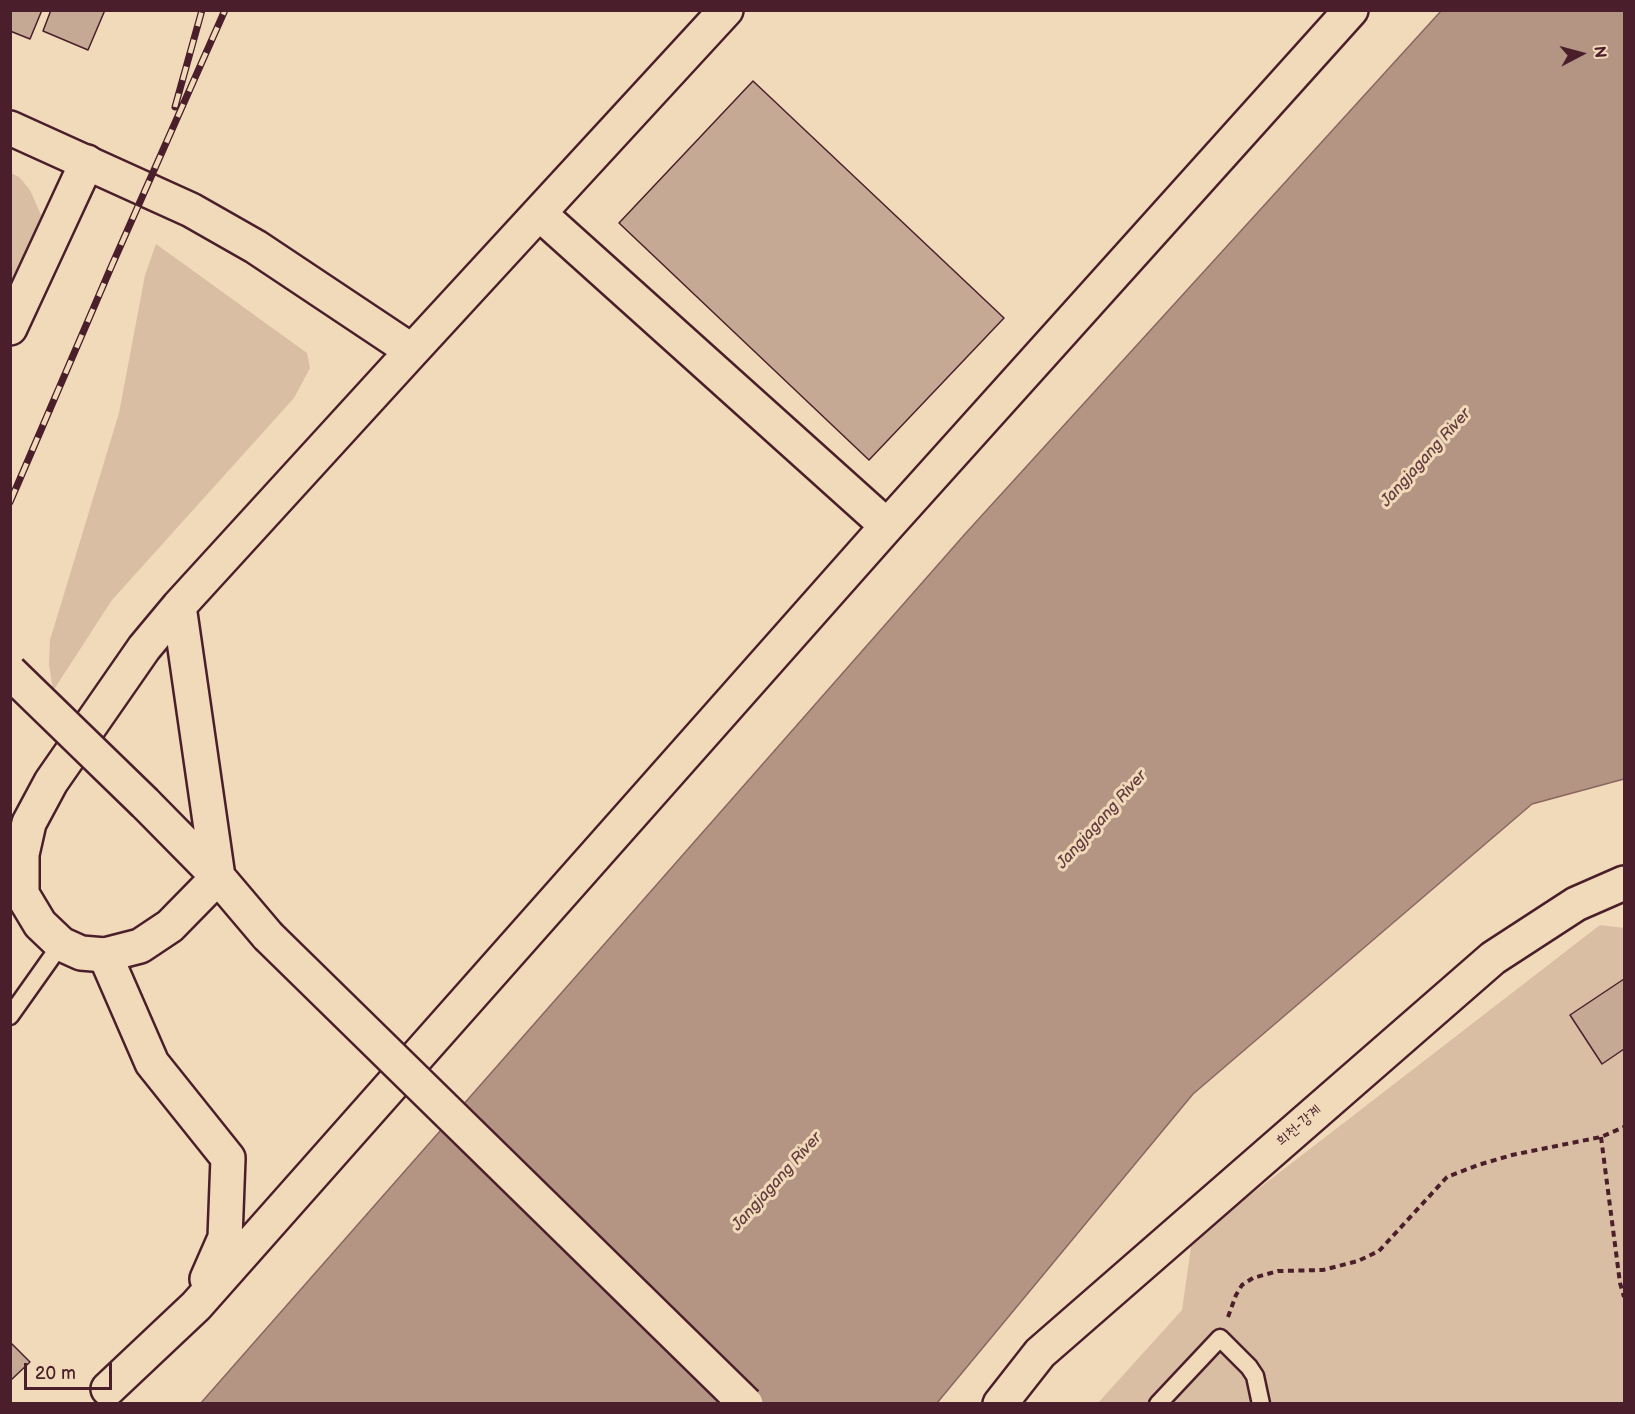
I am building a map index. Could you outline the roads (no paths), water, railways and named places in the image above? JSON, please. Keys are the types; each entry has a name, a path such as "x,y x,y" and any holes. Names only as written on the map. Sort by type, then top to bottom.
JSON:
{"main road":[{"path":"218,878 170,926 140,946 105,956 81,953 61,944 40,924 22,894 22,854 29,823 51,782 144,648 179,606 726,10"},
{"path":"108,1389 196,1306 887,526 1351,10"},
{"path":"10,128 191,210 247,242 412,351"},
{"path":"10,328 87,162"},
{"path":"540,214 887,526"},
{"path":"179,606 218,878"},
{"path":"10,672 145,803 218,878 268,936 746,1404"},
{"name":"희천-강계","path":"1000,1404 1040,1353 1493,958 1576,904 1624,883"},
{"path":"105,956 152,1063 228,1158 225,1238 196,1306"}],"lane":[{"path":"10,1016 61,944"},
{"path":"1158,1404 1220,1338 1249,1366 1255,1376 1261,1404"}],"water":[{"name":"Jangjagang River","path":"1441,11 1624,11 1624,779 1532,804 1193,1094 937,1403 200,1404 965,534"}],"railway":[{"path":"175,107 202,10"},
{"path":"10,502 225,10"}]}
